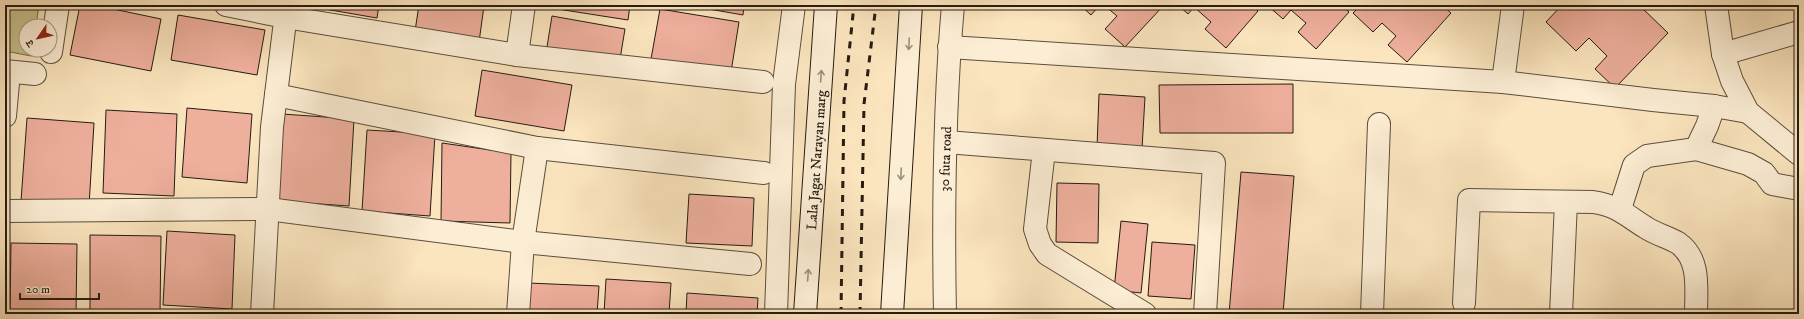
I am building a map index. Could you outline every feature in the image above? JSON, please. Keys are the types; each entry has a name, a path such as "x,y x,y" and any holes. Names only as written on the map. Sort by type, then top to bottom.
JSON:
{"street":[{"path":"56,18 58,5"},
{"path":"226,5 286,11 517,55 763,82"},
{"path":"517,55 524,5"},
{"path":"776,314 784,84 794,5"},
{"name":"Lala Jagat Narayan marg","path":"805,314 826,5"},
{"path":"892,314 911,5"},
{"name":"30 futa road","path":"945,314 943,218 949,47 953,5"},
{"path":"1503,82 1513,5"},
{"path":"1716,5 1723,54 1732,81 1748,112 1799,154"},
{"path":"262,314 276,95 286,11"},
{"path":"1723,54 1799,32"},
{"path":"949,47 1503,82 1714,106 1748,112"},
{"path":"5,116 7,72 35,74"},
{"path":"276,95 537,148 764,173"},
{"path":"1696,149 1707,126 1714,106"},
{"path":"1372,314 1379,124"},
{"path":"946,142 1214,163 1204,314"},
{"path":"518,314 523,242 537,148"},
{"path":"1620,209 1634,165 1647,156 1696,149 1748,164 1764,173 1772,184 1799,189"},
{"path":"1044,150 1035,228 1040,244 1047,254 1145,314"},
{"path":"1464,303 1469,200 1593,202 1606,204 1620,209 1654,233 1677,243 1687,250 1694,264 1697,281 1696,314"},
{"path":"1561,314 1566,202"},
{"path":"5,211 268,209 523,242 750,264"}],"shaded area":[{"path":"5,5 39,5 37,18 18,18 18,54 5,51"}],"building":[{"path":"80,5 94,5 161,19 151,71 70,55"},
{"path":"313,5 379,5 377,18 313,7"},
{"path":"419,5 484,6 479,42 415,31"},
{"path":"552,5 630,5 628,20 551,8"},
{"path":"686,5 744,5 743,15"},
{"path":"1080,5 1100,5 1091,15"},
{"path":"1104,5 1164,5 1125,47 1105,29 1117,16"},
{"path":"1178,5 1252,5 1258,11 1226,48 1205,29 1211,22 1194,7 1188,14"},
{"path":"1267,5 1341,5 1349,12 1316,49 1298,32 1306,23 1291,10 1283,19"},
{"path":"1361,5 1442,5 1451,13 1407,62 1388,45 1396,36 1382,23 1373,32 1353,13"},
{"path":"1562,5 1639,5 1668,33 1615,88 1595,69 1607,56 1589,38 1576,51 1546,22"},
{"path":"660,9 739,22 731,72 651,59"},
{"path":"178,15 265,30 257,75 171,60"},
{"path":"552,16 625,29 619,65 546,53"},
{"path":"482,70 572,85 564,131 475,116"},
{"path":"1293,84 1293,133 1160,133 1159,85"},
{"path":"1099,94 1145,97 1142,149 1097,147"},
{"path":"187,108 252,114 247,183 182,177"},
{"path":"106,110 177,114 174,196 103,193"},
{"path":"282,114 354,119 349,206 277,201"},
{"path":"27,118 94,123 89,206 21,201"},
{"path":"367,130 435,134 430,216 362,211"},
{"path":"442,143 511,153 510,223 441,221"},
{"path":"1241,172 1294,176 1283,314 1229,314"},
{"path":"1057,183 1099,184 1098,243 1056,242"},
{"path":"689,194 754,198 752,246 686,243"},
{"path":"1121,221 1148,224 1141,293 1114,290"},
{"path":"167,231 235,235 232,309 163,305"},
{"path":"90,235 161,236 160,314 90,314"},
{"path":"1152,242 1195,245 1191,299 1148,296"},
{"path":"11,243 77,244 76,314 10,314"},
{"path":"606,279 671,283 669,314 604,314"},
{"path":"528,283 599,286 597,314 526,314"},
{"path":"687,293 758,298 757,314 686,314"}],"railway":[{"path":"841,314 844,101 854,5"},
{"path":"860,314 864,104 876,5"}]}
